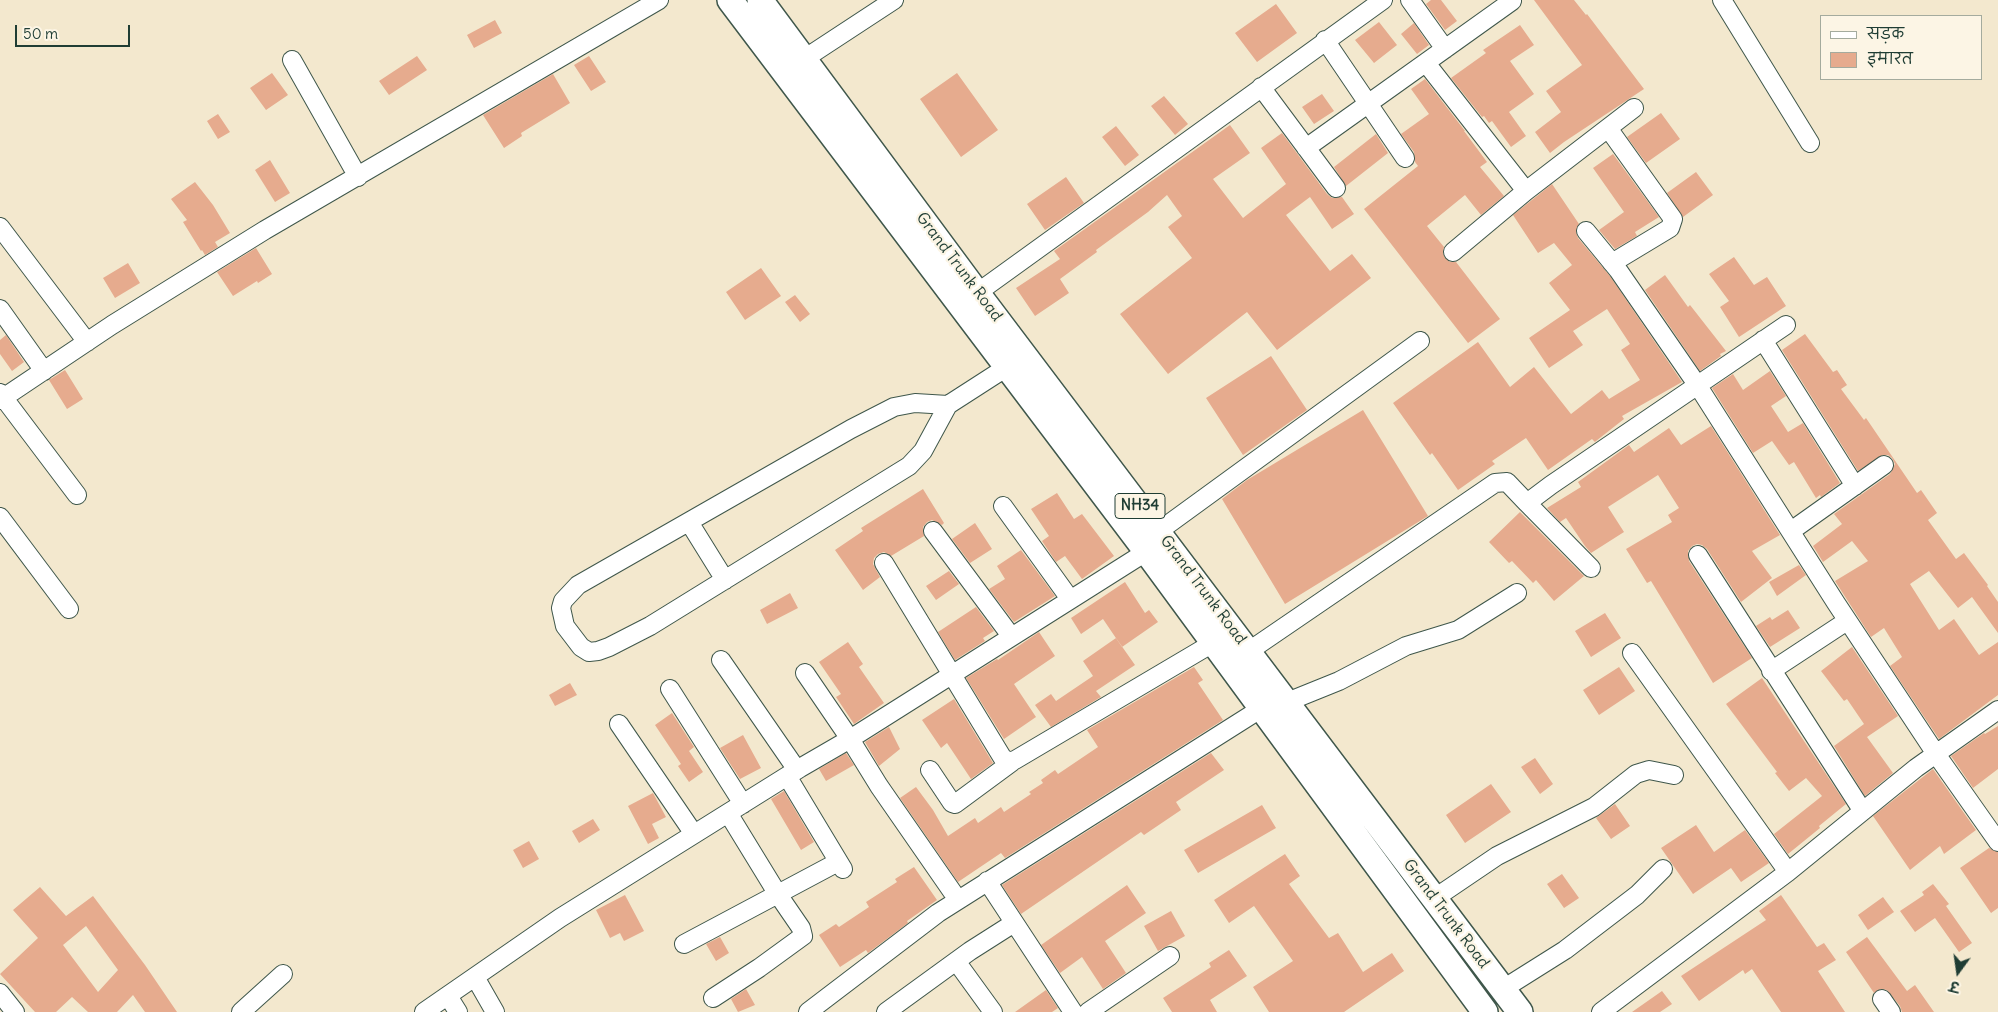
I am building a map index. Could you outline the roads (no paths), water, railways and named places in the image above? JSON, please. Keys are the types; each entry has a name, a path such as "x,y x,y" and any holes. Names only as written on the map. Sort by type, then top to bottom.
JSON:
{"highway":[{"name":"Grand Trunk Road","path":"730,0 1007,367 1152,541 1249,651 1520,1012"},
{"name":"Grand Trunk Road","path":"760,0 977,292 1152,541 1213,643 1484,1012"}],"street":[{"path":"77,495 1,397 265,230 659,0"},
{"path":"804,59 894,0"},
{"path":"977,292 1383,0"},
{"path":"1410,0 1445,48"},
{"path":"1722,0 1810,143"},
{"path":"1306,148 1512,1"},
{"path":"1325,40 1405,158"},
{"path":"292,60 358,177"},
{"path":"1426,63 1526,192"},
{"path":"1262,87 1336,188"},
{"path":"1453,252 1526,192 1634,108"},
{"path":"1608,128 1673,219 1670,228 1612,263"},
{"path":"0,227 87,342"},
{"path":"1586,231 1612,263 1698,386 1848,621 1936,754 1998,842"},
{"path":"0,309 44,371"},
{"path":"1527,503 1786,325"},
{"path":"1763,340 1855,486"},
{"path":"424,1012 560,918 792,773 850,739 1070,599 1152,541 1420,341"},
{"path":"948,405 915,403 894,407 578,585 570,591 563,601 561,608 565,626 581,647 589,652 598,652 650,626 909,466 923,451 948,405 1007,367"},
{"path":"1791,531 1884,465"},
{"path":"1249,651 1495,483 1508,482 1591,568"},
{"path":"1003,506 1070,599"},
{"path":"0,517 69,609"},
{"path":"689,522 725,580"},
{"path":"934,532 1011,636"},
{"path":"1698,555 1862,810"},
{"path":"884,564 1002,757 1008,762 1012,762"},
{"path":"1287,702 1332,684 1412,644 1458,630 1517,593"},
{"path":"1771,671 1848,621"},
{"path":"930,770 952,803 955,804 1012,762 1213,643"},
{"path":"1632,653 1788,872"},
{"path":"684,944 777,893 841,866 792,773 720,660"},
{"path":"805,673 879,786 958,900"},
{"path":"670,689 743,804"},
{"path":"808,1012 854,975 958,900 1021,862 1172,763 1262,708"},
{"path":"1602,1012 1788,872 1862,810 1998,710"},
{"path":"619,724 694,834"},
{"path":"1435,898 1497,856 1594,807 1636,774 1649,770 1674,775"},
{"path":"713,998 803,936 801,928 777,893 728,813"},
{"path":"1503,989 1565,950 1637,895 1663,869"},
{"path":"987,881 1073,1012"},
{"path":"886,1012 1014,923"},
{"path":"1088,1012 1170,956"},
{"path":"956,962 993,1012"},
{"path":"241,1012 283,974"},
{"path":"475,977 495,1012"},
{"path":"0,993 16,1012"},
{"path":"448,996 458,1012"}]}
